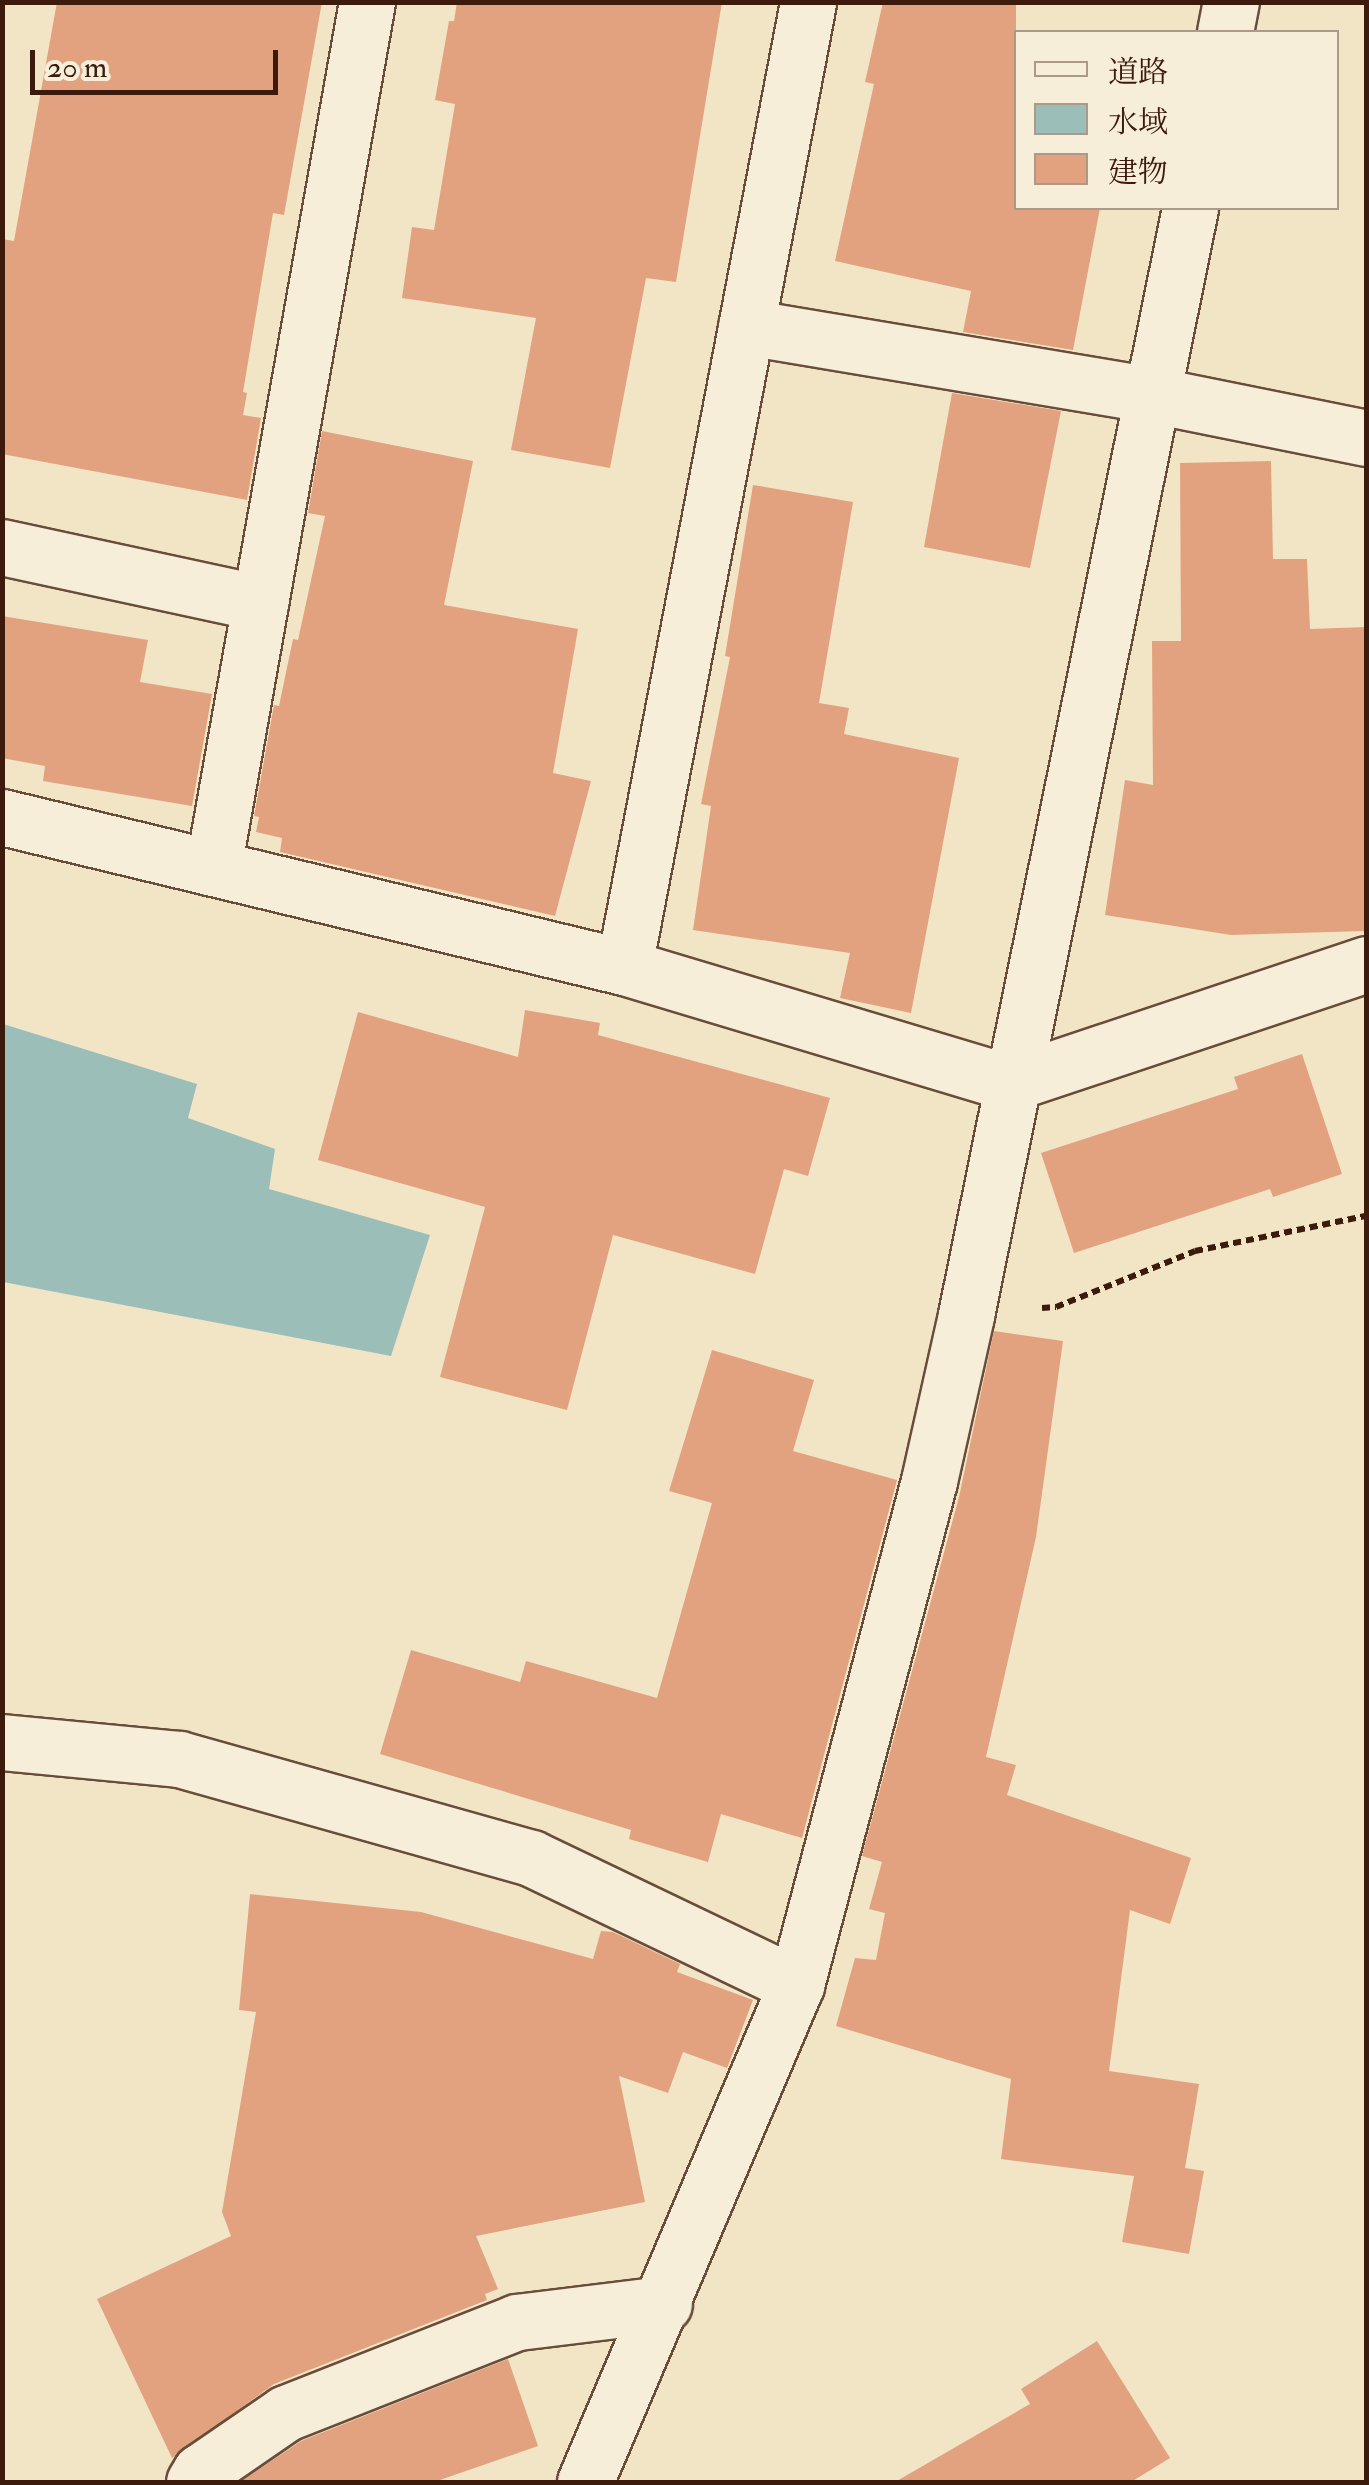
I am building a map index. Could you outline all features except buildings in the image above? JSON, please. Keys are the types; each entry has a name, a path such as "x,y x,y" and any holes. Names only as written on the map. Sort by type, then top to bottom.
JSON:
{"street":[{"path":"213,868 366,2"},
{"path":"624,967 808,2"},
{"path":"1225,30 1231,2"},
{"path":"585,2482 664,2304 796,1984 929,1481 966,1316 1190,210"},
{"path":"746,326 1152,395 1366,438"},
{"path":"2,547 260,603"},
{"path":"2,817 624,967 1011,1082 1366,964"},
{"path":"2,1742 179,1759 531,1858 796,1984"},
{"path":"194,2482 200,2472 286,2413 517,2322 664,2304"}],"path":[{"path":"966,1316 1056,1306 1195,1251 1366,1216"}],"water":[{"path":"3,1024 197,1084 188,1118 275,1149 269,1189 430,1235 391,1356 3,1282"}]}
